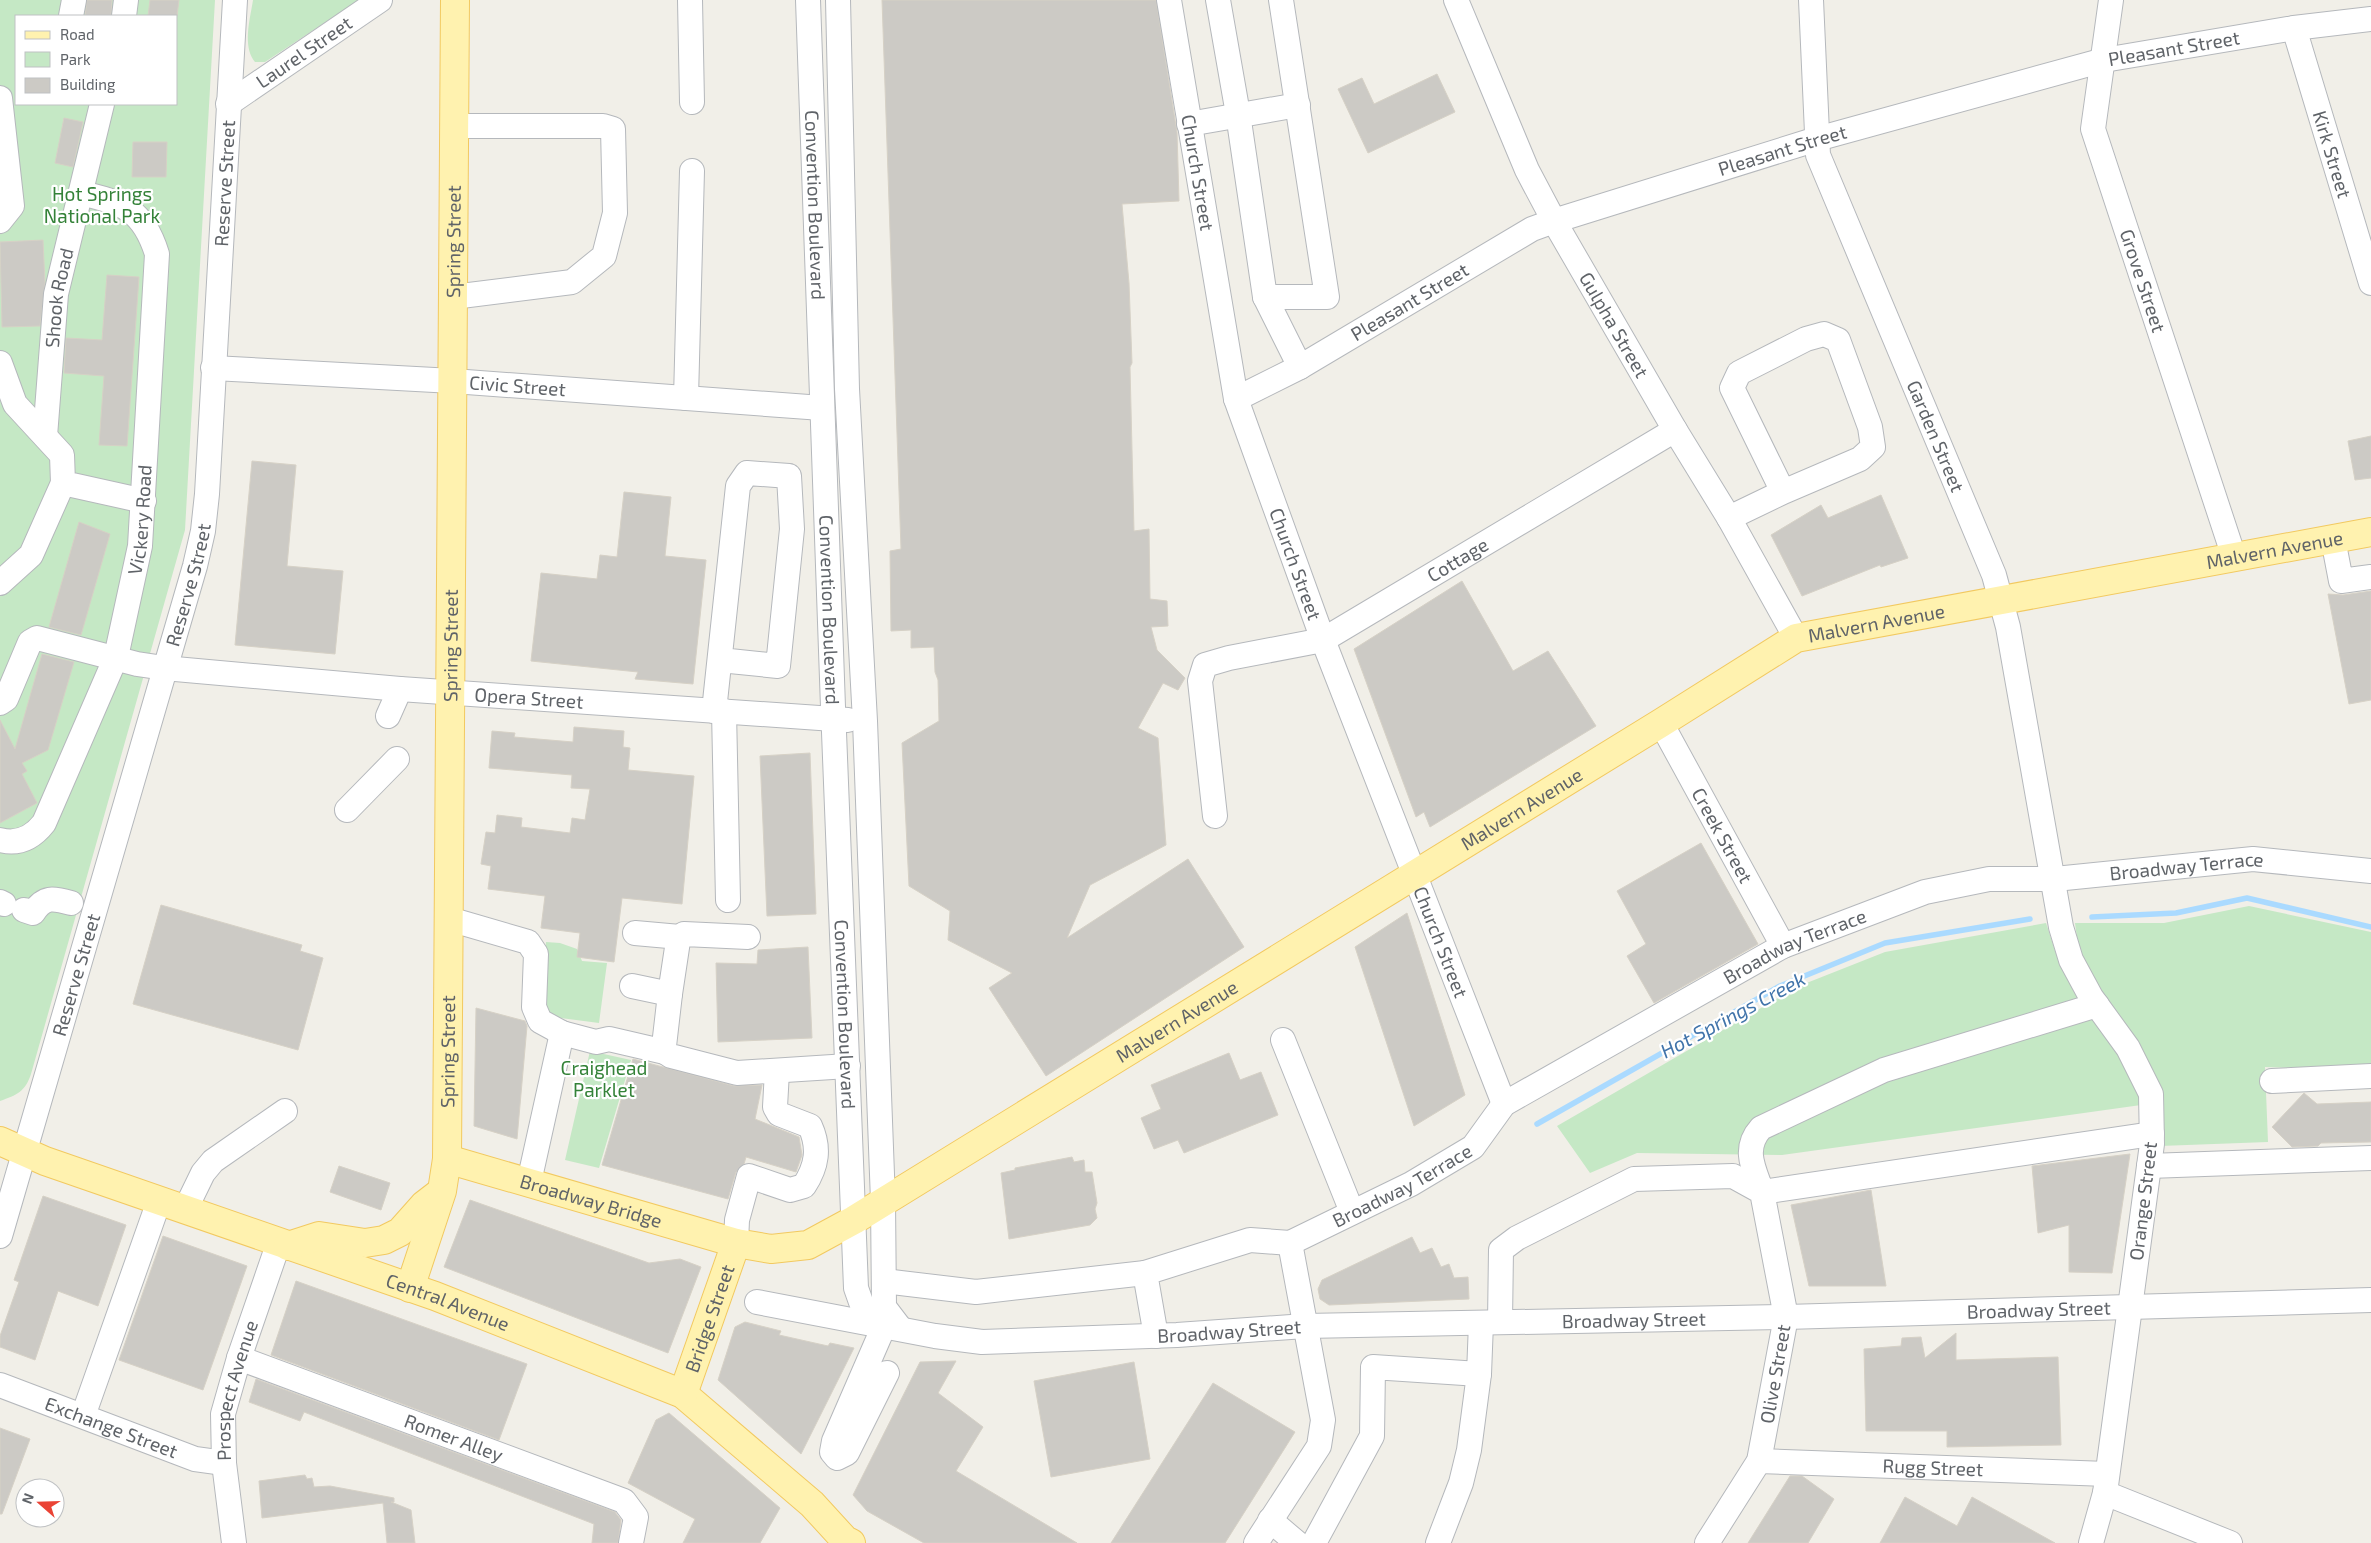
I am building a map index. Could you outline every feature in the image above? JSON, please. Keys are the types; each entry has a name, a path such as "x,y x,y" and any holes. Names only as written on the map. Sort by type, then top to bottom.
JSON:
{"main road":[{"name":"Spring Street","path":"410,1288 442,1191 447,1159 455,0"},
{"name":"Malvern Avenue","path":"736,1243 771,1249 808,1245 854,1220 1662,723 1796,638 2371,532"},
{"name":"Central Avenue","path":"12,1146 45,1161 410,1288 683,1394 812,1504 846,1542"},
{"name":"Broadway Bridge","path":"447,1159 736,1243"},
{"path":"284,1244 319,1236 365,1243 384,1240 400,1232 424,1204 442,1191"},
{"name":"Bridge Street","path":"683,1394 736,1243"}],"street":[{"path":"71,15 74,0"},
{"path":"124,15 126,0"},
{"name":"Reserve Street","path":"0,1236 16,1183 12,1146 95,912 195,566 203,530 207,494 235,0"},
{"name":"Laurel Street","path":"228,104 380,0"},
{"path":"690,0 692,102"},
{"name":"Convention Boulevard","path":"808,0 854,1220"},
{"name":"Convention Boulevard","path":"838,0 847,389 864,721 883,1202"},
{"name":"Church Street","path":"1169,0 1236,399 1323,640 1504,1104"},
{"path":"1218,0 1238,114 1265,297 1300,367"},
{"path":"1265,297 1327,298 1282,0"},
{"name":"Gulpha Street","path":"1456,0 1527,170 1554,221 1674,430 1729,518 1796,638"},
{"name":"Garden Street","path":"1811,0 1818,155 1994,574 2001,600 2054,879"},
{"name":"Grove Street","path":"2111,0 2093,129 2234,556"},
{"name":"Pleasant Street","path":"1236,399 1300,367 1532,229 1554,221 1817,139 2104,60 2294,28 2371,19"},
{"name":"Kirk Street","path":"2294,28 2371,283"},
{"path":"0,98 12,206 0,221"},
{"name":"Shook Road","path":"45,436 56,294 102,105"},
{"path":"1189,124 1298,105"},
{"path":"453,297 572,282 604,256 614,213 612,129 602,126 454,126"},
{"path":"686,398 692,171"},
{"name":"Vickery Road","path":"0,840 25,840 34,835 44,822 116,657 140,546 144,501 156,254 151,234 136,216 117,202 81,193"},
{"path":"1729,518 1783,492 1860,459 1873,447 1870,427 1838,340 1824,334 1806,339 1739,373 1732,388 1783,492"},
{"path":"0,363 14,404 62,455 63,483 31,555 0,584"},
{"name":"Civic Street","path":"213,368 453,381 822,408"},
{"name":"Cottage","path":"1215,816 1200,681 1205,665 1229,658 1323,640 1674,430"},
{"path":"720,660 778,666 792,529 789,476 747,473 738,486 720,660 719,711 728,900"},
{"path":"63,483 144,501"},
{"path":"2333,539 2341,581 2371,577"},
{"name":"Opera Street","path":"0,703 6,699 30,642 37,638 137,664 164,668 400,689 864,721"},
{"path":"388,716 400,689"},
{"name":"Creek Street","path":"1662,723 1783,946"},
{"path":"347,810 396,759"},
{"name":"Broadway Terrace","path":"1290,1243 1411,1184 1473,1147 1504,1104 1783,946 1925,892 1990,879 2054,879 2253,859 2371,871"},
{"name":"Orange Street","path":"2054,879 2062,927 2071,960 2097,1005 2128,1048 2151,1094 2152,1134 2149,1166 2106,1484 2091,1543"},
{"path":"18,911 49,898 71,903"},
{"path":"449,919 528,942 536,954 534,1007 540,1020 562,1033 596,1042 609,1039 665,1052 670,1056 737,1073 848,1066"},
{"path":"635,932 680,937 684,934 748,937"},
{"path":"665,1052 664,1046 670,994 680,937"},
{"path":"632,986 670,994"},
{"name":"Olive Street","path":"1707,1543 1759,1461 1786,1317 1762,1192 1750,1160 1752,1138 1761,1128 1884,1070 2097,1005"},
{"path":"529,1182 562,1033"},
{"path":"1283,1040 1352,1212"},
{"path":"736,1243 737,1220 749,1176 790,1190 804,1186 814,1167 817,1153 815,1137 810,1126 779,1114 775,1107 777,1071"},
{"path":"2272,1081 2371,1076"},
{"path":"184,1210 203,1173 213,1161 285,1111"},
{"path":"1438,1543 1461,1482 1469,1450 1479,1374 1491,1322 1501,1250 1517,1238 1634,1179 1733,1176 1762,1192 2152,1134"},
{"path":"2149,1166 2371,1158"},
{"path":"83,1416 159,1201"},
{"path":"883,1202 884,1326 834,1441 832,1452 837,1458 846,1454 887,1373"},
{"path":"854,1220 856,1288 884,1326"},
{"path":"884,1281 976,1292 1145,1273 1250,1240 1290,1243 1323,1420 1318,1446 1256,1543"},
{"name":"Prospect Avenue","path":"234,1543 224,1463 223,1414 239,1358 284,1244"},
{"path":"1145,1273 1156,1336"},
{"name":"Broadway Street","path":"757,1302 982,1342 1156,1336 1305,1326 1786,1317 2371,1300"},
{"name":"Romer Alley","path":"239,1358 624,1500 636,1517 631,1543"},
{"path":"1314,1543 1372,1436 1373,1367 1479,1374"},
{"name":"Exchange Street","path":"0,1385 195,1459 224,1463"},
{"name":"Rugg Street","path":"1759,1461 2106,1484 2230,1543"},
{"path":"1270,1520 1297,1543"}],"green space":[{"name":"Hot Springs National Park","path":"0,0 215,0 185,530 31,1074 23,1089 11,1097 0,1101"},
{"path":"253,0 359,0 265,62 255,62 251,56 248,41"},
{"path":"2249,906 2371,932 2371,1070 2265,1067 2268,1142 2160,1146 2162,1093 2080,960 2075,923 2164,923"},
{"path":"2046,923 2057,957 2066,976 2129,1070 2141,1105 1782,1155 1637,1153 1590,1173 1557,1126 1799,986 1885,952"},
{"path":"546,942 560,943 577,949 582,961 607,963 599,1023 553,1017 544,1007 542,995"},
{"name":"Craighead Parklet","path":"590,1051 631,1060 599,1168 565,1160"}],"building":[{"path":"87,0 112,0 111,15 85,15"},
{"path":"150,0 179,0 177,15 148,15"},
{"path":"882,0 1156,0 1177,132 1179,201 1122,204 1129,283 1132,363 1130,367 1134,531 1149,529 1150,599 1167,601 1168,626 1151,627 1157,650 1185,678 1178,690 1163,683 1138,728 1158,738 1166,845 1090,885 1067,938 1188,859 1244,947 1046,1076 989,988 1012,973 948,940 950,911 909,886 902,743 939,721 938,680 935,672 934,647 911,648 911,630 891,631 890,551 901,549"},
{"path":"1437,74 1455,112 1368,153 1338,89 1362,78 1374,104"},
{"path":"64,118 83,122 73,167 55,163"},
{"path":"133,142 167,142 166,177 132,177"},
{"path":"43,240 45,283 40,326 2,327 0,242"},
{"path":"107,275 139,277 127,446 99,445 104,376 64,373 66,338 102,340"},
{"path":"2371,436 2371,478 2355,480 2348,441"},
{"path":"252,461 296,465 287,566 343,571 335,654 235,645"},
{"path":"624,492 671,497 665,556 706,560 693,684 635,679 638,672 531,661 541,573 597,579 600,555 617,557"},
{"path":"1881,495 1908,558 1881,567 1880,565 1802,596 1771,535 1821,505 1828,518"},
{"path":"79,522 110,534 81,635 49,627"},
{"path":"1462,581 1513,671 1548,651 1596,726 1430,827 1424,812 1416,817 1354,649"},
{"path":"2371,591 2371,700 2349,704 2328,594 2343,595"},
{"path":"42,654 74,662 48,750 22,763 27,771 22,774 37,803 0,823 0,720 15,749"},
{"path":"574,727 624,731 623,747 630,748 628,770 694,776 682,904 622,898 614,962 577,957 580,933 541,928 545,896 488,889 491,866 481,864 486,832 495,833 497,815 522,818 521,827 570,833 572,818 585,820 590,789 571,788 572,775 489,768 492,731 515,733 514,737 573,742"},
{"path":"810,753 816,914 767,916 760,756"},
{"path":"1701,843 1758,944 1654,1003 1627,956 1646,944 1617,891"},
{"path":"161,905 302,945 300,951 323,958 298,1050 133,1004"},
{"path":"1407,913 1465,1095 1414,1126 1355,947"},
{"path":"808,947 812,1038 718,1042 716,963 757,964 758,950"},
{"path":"476,1008 525,1021 527,1026 517,1139 474,1126"},
{"path":"1229,1053 1240,1080 1261,1072 1278,1115 1184,1153 1178,1140 1154,1149 1141,1118 1161,1109 1151,1085"},
{"path":"633,1059 734,1086 762,1085 755,1119 799,1137 802,1155 796,1172 746,1157 744,1164 736,1172 728,1199 602,1165"},
{"path":"2304,1093 2317,1104 2371,1102 2371,1142 2321,1143 2318,1146 2292,1147 2272,1127"},
{"path":"2130,1154 2112,1273 2069,1272 2069,1225 2038,1233 2032,1166"},
{"path":"1072,1157 1074,1162 1084,1160 1085,1172 1092,1172 1097,1203 1095,1209 1097,1218 1090,1225 1009,1239 1001,1173 1015,1170 1015,1168"},
{"path":"339,1166 390,1183 381,1210 330,1192"},
{"path":"1871,1190 1886,1286 1809,1286 1791,1205"},
{"path":"43,1196 126,1225 98,1306 58,1291 35,1360 0,1347 0,1336 19,1282 14,1280"},
{"path":"470,1200 649,1263 680,1259 701,1267 668,1353 444,1267"},
{"path":"163,1236 247,1266 203,1390 119,1360"},
{"path":"1412,1237 1420,1253 1432,1248 1441,1267 1449,1264 1454,1278 1468,1277 1469,1299 1329,1305 1320,1299 1318,1289 1322,1280"},
{"path":"296,1281 527,1364 499,1440 271,1355"},
{"path":"745,1322 781,1331 779,1335 828,1346 830,1343 854,1348 801,1454 718,1380 735,1327"},
{"path":"1956,1333 1956,1360 2058,1357 2061,1445 1947,1447 1947,1431 1866,1431 1864,1349 1901,1346 1902,1338 1921,1337 1925,1358"},
{"path":"956,1361 938,1393 983,1427 956,1471 1077,1543 924,1543 867,1511 853,1495 920,1362"},
{"path":"1134,1362 1150,1459 1051,1477 1034,1381"},
{"path":"256,1379 615,1512 621,1520 618,1543 592,1543 594,1524 304,1412 300,1421 249,1402"},
{"path":"1213,1383 1295,1432 1225,1543 1111,1543"},
{"path":"669,1413 780,1508 760,1543 683,1543 695,1519 628,1483 656,1420"},
{"path":"0,1428 30,1439 2,1514 0,1514"},
{"path":"305,1475 307,1479 312,1478 314,1487 330,1486 394,1498 394,1502 391,1502 411,1510 415,1543 387,1543 383,1503 262,1518 259,1481"},
{"path":"1790,1476 1802,1476 1834,1499 1808,1543 1748,1543"},
{"path":"1905,1497 1957,1526 1972,1497 2055,1543 1880,1543"}],"waterway":[{"name":"Hot Springs Creek","path":"2092,917 2176,913 2247,898 2371,927"},
{"name":"Hot Springs Creek","path":"1537,1124 1780,986 1885,943 2030,919"}]}
